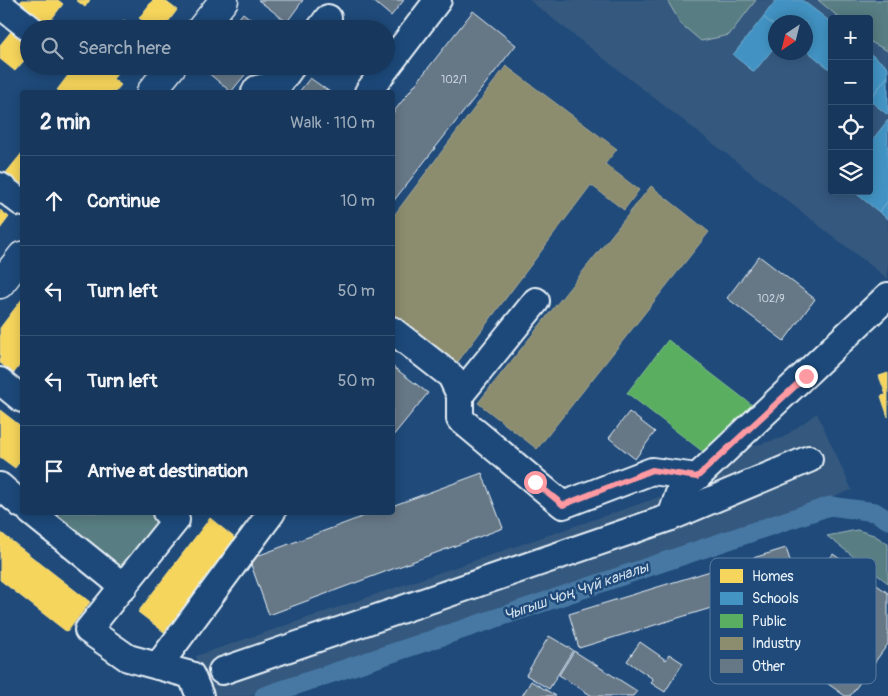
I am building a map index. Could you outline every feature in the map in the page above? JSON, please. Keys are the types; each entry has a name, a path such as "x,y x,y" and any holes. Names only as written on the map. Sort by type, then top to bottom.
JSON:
{"main road":[{"path":"208,20 224,0"},
{"path":"153,90 165,75"},
{"path":"0,284 20,259"}],"street":[{"path":"395,57 438,0"},
{"path":"5,7 21,20"},
{"path":"256,90 279,84 286,75"},
{"path":"370,90 381,75"},
{"path":"0,186 20,201"},
{"path":"671,517 680,490 697,477 888,296"},
{"path":"460,395 536,301"},
{"path":"395,332 451,376 460,395 460,419 563,505 652,470 697,477"},
{"path":"0,381 20,397"},
{"path":"222,671 671,517 809,459"},
{"path":"0,486 20,503"},
{"path":"35,515 124,587"},
{"path":"170,515 176,520 88,630 128,658 191,675 200,696"},
{"path":"158,666 270,515"}],"shaded area":[{"path":"529,0 888,0 888,279 618,70"},
{"path":"817,413 852,490 251,696 210,696 196,656 674,492 691,485 745,453 745,448 782,438"}],"green space":[{"path":"667,0 756,0 729,35 701,41 681,24"},
{"path":"818,0 888,0 888,51 873,43 873,15 836,15"},
{"path":"44,515 163,515 171,521 125,581"},
{"path":"857,530 874,535 888,544 888,583 876,574 876,558 856,558 827,536"}],"building: Homes":[{"path":"22,0 58,0 63,4 51,20 26,20 14,11"},
{"path":"76,0 90,0 85,7"},
{"path":"153,0 164,0 177,10 170,20 142,20 139,18"},
{"path":"17,24 20,26 20,65 15,71 0,59 0,45"},
{"path":"68,75 116,75 113,79 121,85 117,90 57,90"},
{"path":"20,155 20,186 5,174"},
{"path":"0,210 9,217 0,229"},
{"path":"20,302 20,365 14,373 0,363 0,328"},
{"path":"888,373 888,417 881,396 886,395 879,376"},
{"path":"0,410 20,425 20,462 15,468 0,457"},
{"path":"210,518 236,539 164,632 138,612"},
{"path":"0,532 90,602 67,632 0,580"}],"building: Schools":[{"path":"776,0 802,0 828,20 828,68 813,56 813,15 768,15 768,21 763,17"},
{"path":"763,17 768,21 768,55 754,72 733,55"},
{"path":"873,56 888,67 888,76 873,95"},
{"path":"888,76 888,115 873,103 873,95"},
{"path":"888,120 888,201 879,212 858,195 873,195 873,139"},
{"path":"888,201 888,219 879,212"}],"building: Public":[{"path":"668,340 752,405 711,458 627,393"}],"building: Industry":[{"path":"506,66 617,149 605,164 639,190 624,210 591,185 457,363 395,317 395,214"},
{"path":"651,186 709,232 537,449 478,403"}],"building: Other":[{"path":"258,0 303,0 288,20 284,20"},
{"path":"372,0 404,0 391,16"},
{"path":"473,11 516,45 395,199 395,110"},
{"path":"243,13 252,20 237,20"},
{"path":"211,75 245,75 233,90 229,90"},
{"path":"310,78 327,90 301,90"},
{"path":"759,256 815,299 784,341 727,298"},
{"path":"395,368 428,393 395,433"},
{"path":"629,412 655,432 635,459 609,438"},
{"path":"482,473 503,528 269,615 249,559 367,515 395,515 395,505"},
{"path":"786,548 789,558 753,558"},
{"path":"833,554 839,558 830,558"},
{"path":"710,571 710,608 579,648 569,614"},
{"path":"876,584 888,593 888,644 876,660"},
{"path":"549,636 573,650 549,689 526,675"},
{"path":"640,642 666,660 669,654 683,663 665,692 651,683 653,679 627,661"},
{"path":"574,651 637,691 633,696 592,696 559,675"},
{"path":"531,681 556,696 522,696"},
{"path":"828,684 859,684 850,696 845,696"}],"waterway":[{"name":"Чыгыш Чоң Чүй каналы","path":"264,696 830,506 875,512 888,520"}],"route":[{"path":"535,482 563,505 652,470 697,477 806,376"}]}
